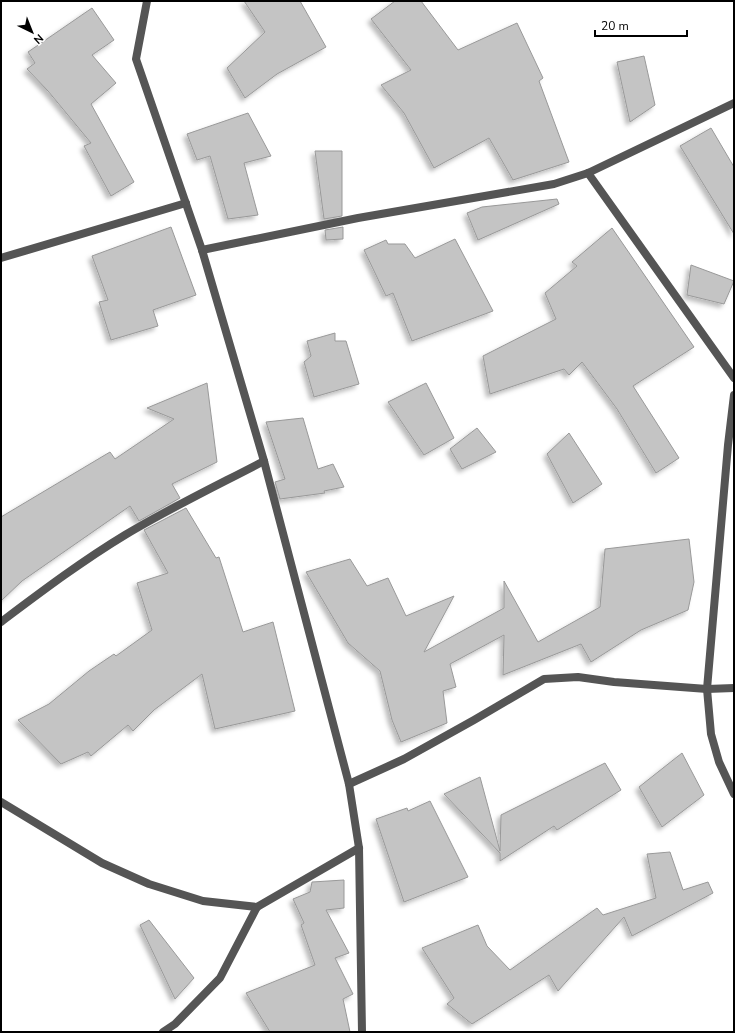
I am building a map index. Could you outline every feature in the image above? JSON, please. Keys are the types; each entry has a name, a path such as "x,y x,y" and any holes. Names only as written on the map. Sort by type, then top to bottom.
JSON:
{"street":[{"path":"147,1 136,59 202,250 264,461 350,784 359,848 362,1032"},
{"path":"202,250 358,218 554,184 588,173 734,103"},
{"path":"588,173 734,378"},
{"path":"1,258 186,203"},
{"path":"734,395 728,445 708,689 712,734 719,762 734,794"},
{"path":"1,622 50,586 124,536 180,504 264,461"},
{"path":"350,784 404,759 544,679 578,676 614,682 708,689 734,688"},
{"path":"1,802 102,863 148,884 203,901 257,907"},
{"path":"163,1032 175,1024 220,978 257,907 359,848"}],"building":[{"path":"244,1 300,1 326,47 277,74 245,98 227,68 265,32"},
{"path":"395,1 421,1 458,50 517,23 543,78 539,81 569,162 513,180 489,138 434,168 404,113 381,85 411,70 371,19"},
{"path":"92,8 114,40 92,55 116,83 91,104 134,182 111,196 84,146 91,143 48,91 27,69 35,63 28,52"},
{"path":"644,56 655,105 630,122 617,62"},
{"path":"248,113 271,156 244,163 258,215 228,219 210,156 197,160 187,134"},
{"path":"711,128 734,167 734,234 680,146"},
{"path":"315,151 342,151 342,216 324,219"},
{"path":"557,199 559,204 478,240 467,213 482,207"},
{"path":"171,227 196,295 153,310 158,326 111,340 99,302 108,300 92,256"},
{"path":"343,227 343,239 326,240 325,230"},
{"path":"612,228 694,347 633,386 679,458 656,473 617,409 582,362 569,375 564,369 490,394 483,356 556,319 545,293 577,266 572,262"},
{"path":"455,239 493,311 412,341 393,293 386,296 364,250 386,240 388,244 405,244 415,258"},
{"path":"691,265 734,281 724,304 687,295"},
{"path":"335,333 335,341 346,341 359,384 314,397 304,362 311,356 307,341"},
{"path":"207,383 217,462 172,484 180,498 139,521 130,506 22,581 1,601 1,517 110,452 115,459 174,419 147,408"},
{"path":"426,383 454,438 424,455 388,402"},
{"path":"303,418 318,469 333,464 344,487 324,491 325,493 280,499 275,482 285,479 266,422"},
{"path":"477,428 496,452 462,469 450,449"},
{"path":"569,433 602,484 573,503 547,454"},
{"path":"186,508 216,558 219,557 243,632 273,622 295,711 215,729 202,674 154,710 133,731 128,725 91,756 88,752 61,764 18,720 49,704 89,671 114,654 116,656 152,630 137,583 168,573 144,530"},
{"path":"689,539 694,582 688,610 641,630 591,662 581,644 503,675 504,635 450,664 456,687 443,691 447,723 401,742 392,720 380,671 348,643 306,572 350,559 367,586 388,578 406,616 454,596 424,652 504,608 504,581 538,642 600,607 605,549"},
{"path":"682,753 704,795 662,827 639,787"},
{"path":"605,763 621,790 557,830 554,826 500,861 500,853 444,794 480,777 500,851 501,815"},
{"path":"430,801 468,877 404,902 376,819 407,808 408,811"},
{"path":"670,852 683,890 708,882 713,893 632,936 624,917 558,991 549,975 472,1024 447,1004 454,998 422,948 478,925 487,946 510,970 597,908 603,915 656,898 647,854"},
{"path":"344,880 344,908 326,910 349,953 335,958 353,994 343,999 350,1032 270,1032 246,993 315,965 301,925 304,923 293,899 310,892 312,882"},
{"path":"149,920 194,978 175,999 140,925"}]}
